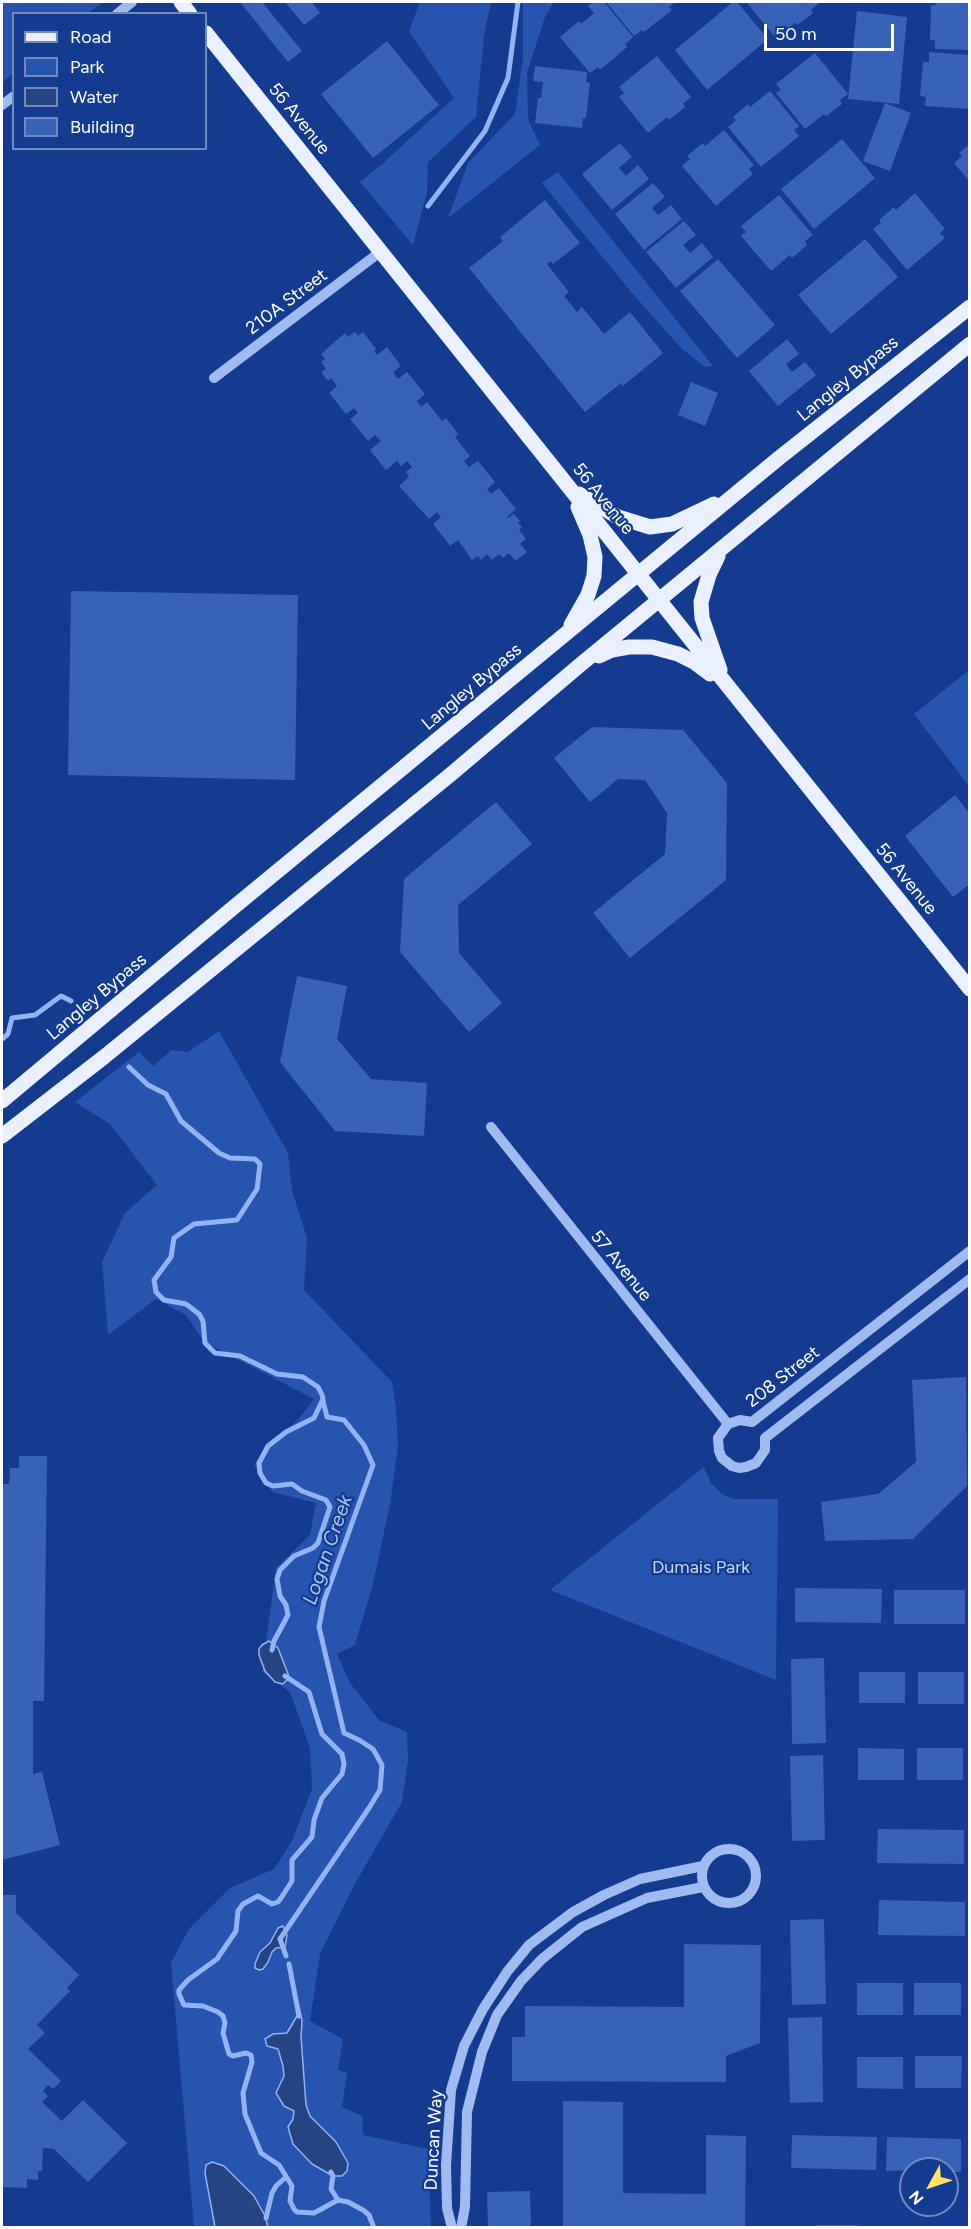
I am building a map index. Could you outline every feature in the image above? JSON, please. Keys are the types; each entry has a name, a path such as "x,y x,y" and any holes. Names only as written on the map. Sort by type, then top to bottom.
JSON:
{"main road":[{"name":"56 Avenue","path":"207,34 969,989"},
{"name":"Langley Bypass","path":"2,1101 738,492 969,307"},
{"path":"2,1136 104,1057 450,775 579,665 969,344"},
{"path":"570,489 618,518 650,527 672,524 738,492"},
{"path":"560,639 577,616 594,576 595,557 590,535 570,489"},
{"path":"722,549 709,575 702,602 702,618 727,686"},
{"path":"579,665 612,650 652,647 678,654 694,662 727,686"}],"street":[{"path":"120,12 132,2"},
{"name":"210A Street","path":"214,378 380,252"},
{"name":"57 Avenue","path":"491,1127 728,1424"},
{"name":"208 Street","path":"969,1251 752,1422 740,1420 728,1424 718,1438 722,1458 732,1466 739,1468 756,1463 765,1450 765,1438 969,1279"},
{"name":"Duncan Way","path":"452,2228 447,2208 446,2165 452,2090 464,2046 483,2009 507,1972 529,1946 573,1912 604,1895 640,1879 703,1866 712,1854 720,1850 738,1850 752,1861 756,1878 749,1895 742,1900 724,1903 715,1900 703,1887 647,1898 582,1927 542,1959 521,1981 497,2015 482,2052 467,2112 465,2206 461,2228"},
{"path":"703,1866 701,1878 703,1887"}],"green space":[{"path":"2,2 103,2 89,12 12,12 12,74 2,83"},
{"path":"420,2 491,2 484,36 476,117 428,162 427,192 413,245 360,182 454,98 409,31"},
{"path":"523,2 554,2 545,17 527,73 528,119 540,145 448,218 468,163 515,114 523,58"},
{"path":"558,172 713,366 705,367 682,349 632,293 542,183"},
{"path":"969,670 969,786 914,714"},
{"path":"219,1031 288,1153 292,1190 307,1238 304,1290 392,1382 398,1447 390,1504 373,1584 355,1645 337,1654 350,1683 379,1720 407,1732 408,1761 402,1802 356,1882 320,1954 310,2021 343,2039 338,2070 347,2073 342,2107 362,2116 363,2135 428,2149 431,2227 194,2227 171,1963 189,1929 230,1888 274,1869 292,1841 312,1789 310,1748 290,1692 262,1672 276,1568 310,1535 316,1503 272,1492 254,1465 271,1441 297,1421 314,1399 214,1347 202,1339 186,1315 156,1299 108,1335 102,1262 125,1213 157,1185 110,1124 75,1102 139,1052 153,1066 172,1050 188,1052"},
{"name":"Dumais Park","path":"704,1467 711,1483 722,1494 734,1499 778,1499 776,1680 550,1590"}],"water":[{"path":"269,1641 278,1648 288,1674 289,1678 283,1684 275,1682 265,1671 259,1655 259,1649"},
{"path":"283,1926 287,1935 285,1947 276,1948 272,1952 263,1969 255,1968 260,1952 270,1943 278,1928"},
{"path":"300,2011 306,2105 310,2116 336,2142 348,2163 347,2171 342,2176 333,2176 312,2164 293,2144 288,2127 293,2119 294,2111 284,2106 276,2093 284,2076 283,2066 278,2049 267,2046 265,2039 273,2034 287,2033"},
{"path":"212,2162 224,2166 254,2196 268,2227 215,2227 205,2173 206,2165"}],"building":[{"path":"240,2 262,2 302,51 288,62"},
{"path":"285,2 312,2 320,13 304,25"},
{"path":"593,2 604,2 633,37 625,44 627,47 600,70 598,67 590,73 560,37 579,21 581,24 594,13 588,6"},
{"path":"606,2 675,2 669,7 672,10 644,32 642,30 634,36"},
{"path":"733,2 737,2 768,39 707,90 675,50"},
{"path":"748,2 819,3 811,10 813,13 776,38"},
{"path":"936,2 970,2 970,50 935,49 935,40 930,40 931,5 936,5"},
{"path":"857,11 907,17 899,104 848,99"},
{"path":"387,41 439,105 373,158 321,94"},
{"path":"929,52 970,55 970,109 925,106 926,97 920,96 923,62 929,62"},
{"path":"815,53 848,94 840,100 842,104 805,129 776,93 781,90 776,84"},
{"path":"657,56 691,97 683,104 685,107 669,120 667,117 648,133 619,97 624,93 619,87"},
{"path":"535,66 587,72 586,82 590,83 586,118 583,118 582,128 535,123 538,98 541,98 543,82 533,81"},
{"path":"770,91 799,126 794,130 799,136 761,167 728,127 736,120 733,117 748,104 750,107"},
{"path":"885,103 911,113 890,171 863,161"},
{"path":"724,130 754,165 749,169 753,174 716,206 682,166 690,159 687,156 703,143 705,146"},
{"path":"842,139 875,178 814,229 781,189"},
{"path":"620,143 632,157 619,168 626,176 638,165 649,179 612,210 582,174"},
{"path":"970,144 970,182 954,163 962,156 959,153"},
{"path":"653,183 665,197 652,208 658,215 671,205 682,219 644,250 615,214"},
{"path":"915,193 945,229 940,233 945,238 907,270 873,229 881,223 879,220 894,207 896,210"},
{"path":"779,195 813,235 805,241 807,245 792,258 790,255 771,271 741,236 746,232 741,226"},
{"path":"545,200 580,243 553,264 551,261 547,264 569,292 564,296 577,312 582,307 604,334 630,312 663,353 623,386 621,383 585,412 469,268 503,241 500,237"},
{"path":"684,221 696,235 683,245 690,253 702,243 713,257 676,288 646,252"},
{"path":"865,239 898,277 831,334 798,295"},
{"path":"718,259 775,325 737,358 680,291"},
{"path":"355,332 358,336 363,332 376,349 374,351 377,355 387,347 401,366 393,372 398,379 407,372 425,394 417,401 421,407 427,402 442,421 446,418 458,434 455,437 470,456 464,461 469,467 478,461 495,482 487,489 491,494 499,488 516,509 507,517 514,514 520,521 518,523 522,527 519,530 526,539 520,544 527,552 515,561 509,553 503,558 499,554 492,560 487,554 481,560 478,556 472,560 458,540 450,546 433,524 441,517 437,512 429,519 399,486 409,477 406,472 412,467 407,461 401,466 397,461 386,470 370,450 381,441 375,435 368,441 350,419 358,413 354,408 346,414 329,393 337,386 331,378 328,381 321,372 326,369 321,362 325,359 321,354 345,333 348,337"},
{"path":"787,339 799,354 786,364 792,372 805,362 816,375 778,406 749,371"},
{"path":"691,382 718,393 705,426 678,415"},
{"path":"71,591 298,595 295,780 68,775"},
{"path":"592,727 683,730 727,783 726,880 630,958 593,913 665,854 667,813 645,780 618,779 590,802 554,758"},
{"path":"955,795 970,814 970,884 953,897 905,836"},
{"path":"496,802 532,844 458,905 459,953 502,1003 469,1032 400,952 404,879"},
{"path":"297,976 347,986 337,1039 371,1079 427,1083 424,1136 335,1131 280,1062"},
{"path":"966,1377 967,1486 913,1539 825,1541 821,1502 878,1494 916,1462 912,1380"},
{"path":"19,1456 47,1456 44,1701 33,1701 33,1774 42,1772 60,1845 2,1860 2,1484 9,1484 10,1468 19,1468"},
{"path":"795,1588 882,1589 881,1623 795,1622"},
{"path":"894,1590 965,1590 965,1624 894,1624"},
{"path":"824,1658 826,1743 792,1744 791,1659"},
{"path":"859,1672 905,1672 905,1703 859,1703"},
{"path":"918,1672 964,1672 964,1704 918,1704"},
{"path":"858,1748 904,1749 904,1780 858,1780"},
{"path":"917,1748 963,1748 963,1780 917,1780"},
{"path":"823,1755 825,1840 792,1841 790,1756"},
{"path":"878,1829 964,1830 964,1864 877,1863"},
{"path":"2,1895 16,1895 16,1913 79,1975 67,1988 70,1991 37,2025 45,2033 28,2049 61,2081 53,2089 48,2085 43,2091 48,2096 42,2102 62,2121 83,2100 127,2143 88,2182 54,2149 43,2148 42,2171 38,2171 38,2180 27,2179 27,2188 2,2187"},
{"path":"879,1900 965,1902 965,1936 878,1935"},
{"path":"824,1919 826,2004 792,2005 790,1920"},
{"path":"684,1944 761,1945 760,2043 726,2056 726,2082 512,2081 512,2037 525,2037 525,2006 684,2007"},
{"path":"857,1983 903,1983 903,2015 857,2015"},
{"path":"914,1983 961,1983 961,2015 914,2015"},
{"path":"822,2017 823,2102 790,2103 788,2018"},
{"path":"915,2056 962,2056 961,2088 915,2088"},
{"path":"857,2057 903,2057 903,2089 857,2088"},
{"path":"563,2101 623,2102 623,2193 706,2194 706,2135 746,2136 745,2228 563,2228"},
{"path":"792,2135 877,2137 876,2170 791,2168"},
{"path":"887,2137 961,2139 961,2172 959,2172 959,2157 899,2157 899,2171 886,2171"},
{"path":"530,2191 531,2228 488,2228 487,2192"},
{"path":"816,2225 857,2225 857,2228 816,2228"}],"waterway":[{"path":"428,206 485,131 508,78 518,2"},
{"name":"Logan Creek","path":"2,1039 8,1034 12,1018 35,1015 61,996 71,1001"},
{"path":"129,1067 148,1085 166,1094 181,1121 219,1153 230,1158 255,1159 260,1164 257,1189 237,1220 194,1224 174,1238 171,1257 154,1280 156,1292 164,1300 186,1304 199,1314 203,1321 205,1343 215,1353 240,1356 277,1374 303,1377 318,1387 323,1399 314,1418 286,1432 268,1446 259,1463 260,1473 266,1483 273,1486 292,1484 302,1491 326,1500 330,1507 318,1543 313,1548 294,1556 280,1570 277,1579 280,1596 286,1605 288,1615 274,1641 272,1650"},
{"name":"Logan Creek","path":"286,1956 280,1939 380,1790 382,1765 373,1749 344,1733 319,1627 324,1601 373,1465 364,1445 344,1420 327,1417 323,1401"},
{"path":"285,1676 309,1692 322,1734 342,1754 344,1764 342,1774 322,1798 314,1820 312,1837 292,1860 292,1881 281,1898 272,1904 258,1896 243,1904 238,1911 236,1931 217,1959 188,1980 179,1990 179,1994 184,2005 203,2006 223,2016 225,2023 223,2033 229,2054 233,2056 246,2053 251,2055 252,2062 243,2093 245,2114 261,2153 279,2165 292,2186 290,2201 294,2209 297,2212 314,2213 338,2200"},
{"path":"289,1964 299,2016"},
{"path":"331,2172 333,2176 331,2189 338,2200"},
{"path":"266,2218 272,2193 286,2177"},
{"name":"Logan Creek","path":"338,2200 348,2202 363,2210 369,2215 374,2228"}]}
